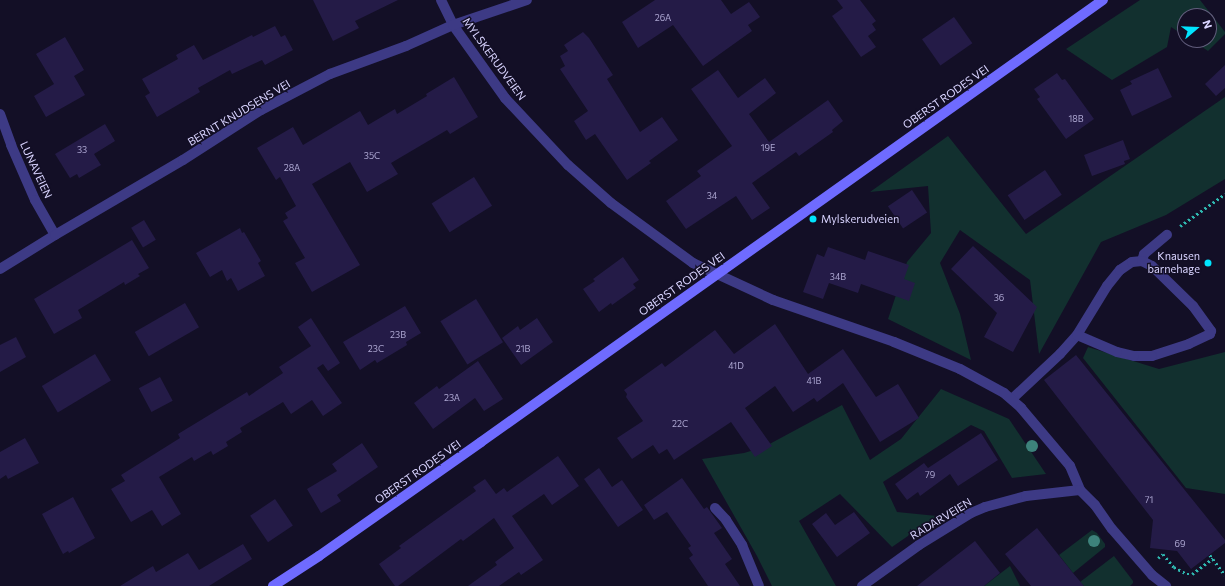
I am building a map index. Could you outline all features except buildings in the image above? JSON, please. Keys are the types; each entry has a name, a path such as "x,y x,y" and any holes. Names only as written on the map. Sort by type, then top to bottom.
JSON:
{"street":[{"name":"MYLSKERUDVEIEN","path":"441,0 453,25 505,98 568,165 611,203 693,262 717,274 773,300 886,340 960,369 1004,393 1021,408 1070,466 1080,490"},
{"name":"BERNT KNUDSENS VEI","path":"0,269 183,160 261,110 323,78 453,25 527,0"},
{"name":"OBERST RODES VEI","path":"273,586 329,550 1103,0"},
{"name":"LUNAVEIEN","path":"0,114 11,145 35,200 55,235"},
{"path":"1142,261 1144,254 1167,235"},
{"path":"1012,399 1060,354 1077,335 1107,286 1120,270 1132,262 1142,261 1152,266 1193,306 1210,326 1210,334 1190,344 1152,356 1134,356 1117,352 1077,335"},
{"path":"1080,490 1095,505 1112,529 1152,575 1166,586"},
{"name":"RADARVEIEN","path":"862,586 918,545 971,513 985,507 1026,496 1080,490"},
{"path":"715,508 726,520 742,545 759,586"}],"path":[{"path":"1167,235 1225,194"},
{"path":"1163,554 1174,568 1188,574 1192,574 1213,558"},
{"path":"1210,555 1225,575"}],"green space":[{"path":"1140,0 1200,0 1206,8 1177,8 1177,31 1171,27 1167,47 1112,80 1066,49"},
{"path":"1217,22 1225,32 1225,34 1217,42"},
{"path":"1204,48 1211,48 1208,51"},
{"path":"1225,97 1225,179 1166,215 1101,242 1039,354 1030,280 960,230 940,263 960,314 971,360 888,319 907,262 931,233 928,186 870,192 948,136 1026,234"},
{"path":"1088,347 1159,369 1225,352 1225,494 1186,488 1083,358"},
{"path":"941,389 1009,419 1046,474 1012,478 984,431 971,425 883,482 897,512 937,516 892,547 840,494 799,521 836,586 772,586 757,556 702,459 744,453 764,447 842,405 870,460 901,439"},
{"path":"1092,530 1097,533 1105,544 1105,547 1073,573 1059,555"},
{"path":"1114,556 1133,581 1130,586 1084,586 1080,582"},
{"path":"1010,566 1020,586 984,586"}],"place":[{"name":"Mylskerudveien","path":"813,219"},
{"name":"Knausen barnehage","path":"1208,263"}]}
